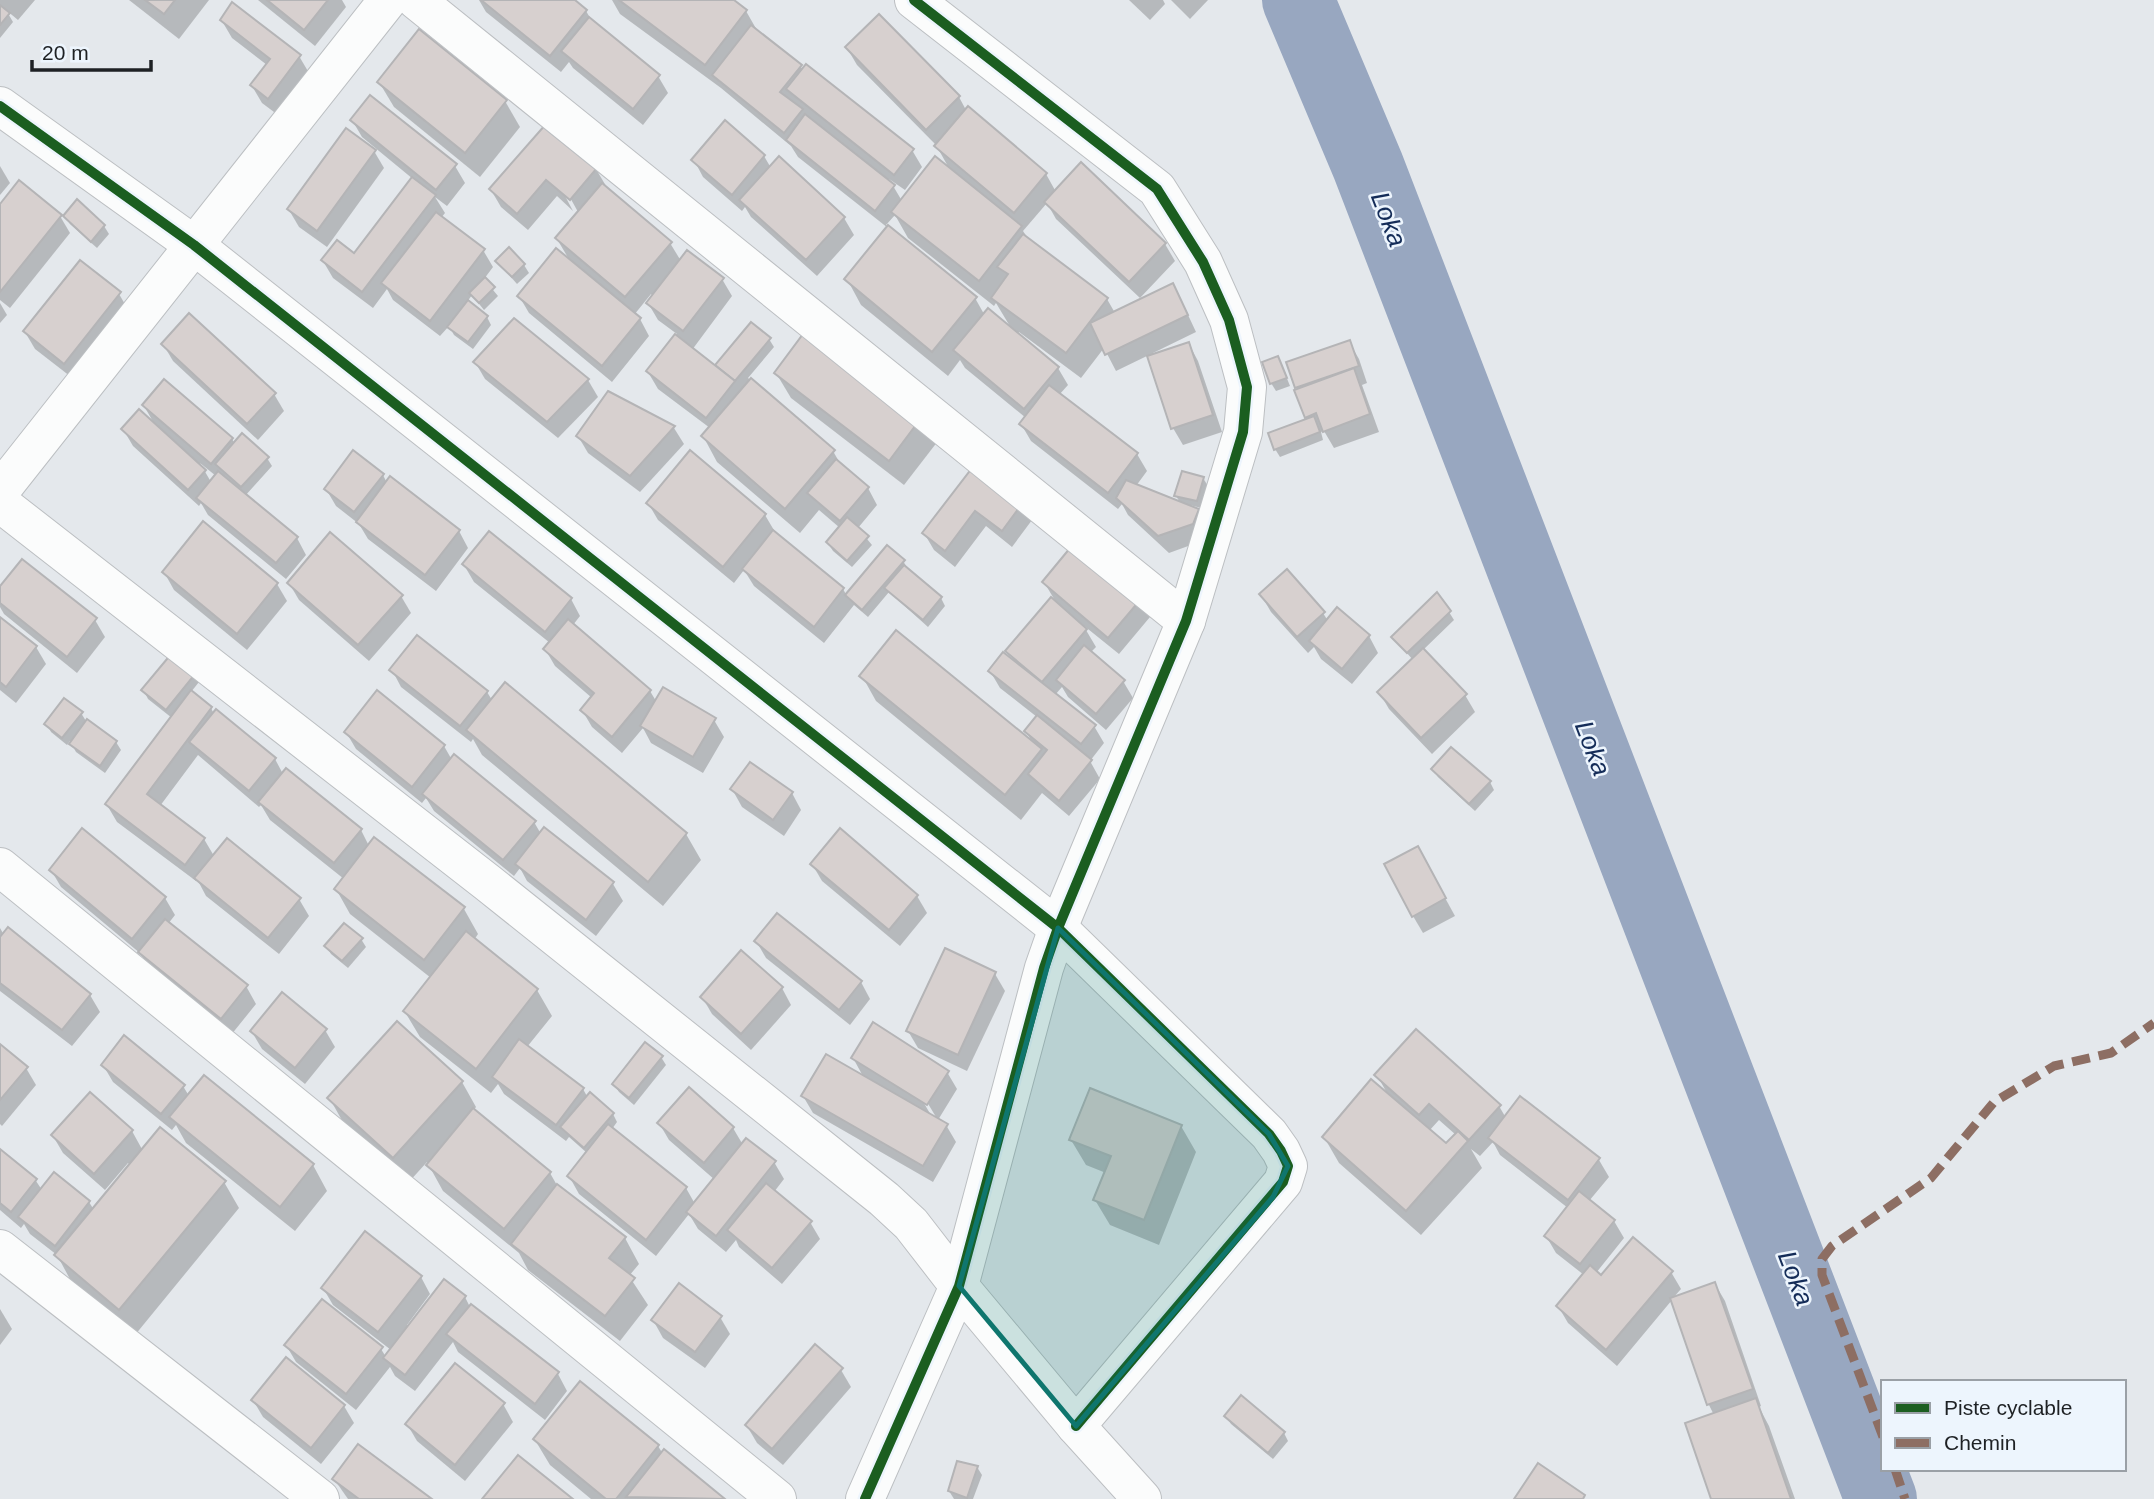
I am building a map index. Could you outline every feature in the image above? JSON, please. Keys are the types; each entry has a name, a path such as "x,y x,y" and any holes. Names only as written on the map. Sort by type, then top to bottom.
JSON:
{"street":[{"path":"0,491 388,0"},
{"path":"416,0 1186,621"},
{"path":"865,1499 958,1286 1031,1010 1058,928 1186,621 1243,432 1247,387 1228,320 1209,274 1157,189 914,0"},
{"path":"0,106 194,245 1058,928 1269,1134 1288,1166 1283,1182 1076,1426"},
{"path":"0,503 477,874 884,1199 911,1224 958,1286 1076,1426 1142,1499"},
{"path":"0,867 777,1499"},
{"path":"0,1249 320,1499"}],"highlighted area":[{"path":"1058,928 1269,1134 1288,1166 1273,1197 1076,1426 959,1286"}],"building":[{"path":"145,0 175,0 164,14"},
{"path":"267,0 328,0 304,30"},
{"path":"481,0 575,0 587,10 550,56"},
{"path":"619,0 734,0 747,10 705,65"},
{"path":"232,2 301,55 268,99 250,85 270,59 220,20"},
{"path":"0,5 10,13 0,25"},
{"path":"879,14 960,96 926,130 845,47"},
{"path":"589,17 660,75 633,109 561,51"},
{"path":"751,25 802,65 780,92 803,109 784,133 712,75"},
{"path":"419,29 507,100 465,153 377,82"},
{"path":"806,64 914,149 894,175 786,89"},
{"path":"370,95 457,164 436,190 350,120"},
{"path":"968,106 1047,173 1014,213 934,146"},
{"path":"805,114 895,185 875,211 786,140"},
{"path":"725,120 765,155 732,195 691,160"},
{"path":"546,124 597,168 570,200 546,180 517,214 489,189"},
{"path":"346,128 376,150 317,231 287,209"},
{"path":"779,156 845,217 806,260 739,200"},
{"path":"935,156 1022,226 979,281 891,212"},
{"path":"1081,162 1166,243 1129,282 1044,202"},
{"path":"412,177 436,195 362,292 321,260 337,240 354,253"},
{"path":"19,180 62,215 0,292 0,204"},
{"path":"602,183 672,242 625,297 555,238"},
{"path":"77,199 105,225 91,242 63,216"},
{"path":"436,212 485,249 430,321 381,283"},
{"path":"888,225 977,297 932,352 844,279"},
{"path":"1023,234 1108,298 1066,353 991,298 1008,274 997,267"},
{"path":"509,247 525,264 512,277 495,261"},
{"path":"556,248 641,318 602,366 517,296"},
{"path":"687,250 724,278 683,331 646,303"},
{"path":"80,260 121,292 64,364 23,331"},
{"path":"485,277 495,287 479,303 469,293"},
{"path":"1173,283 1188,315 1105,355 1090,323"},
{"path":"468,300 488,316 468,342 447,327"},
{"path":"988,308 1059,367 1024,409 953,350"},
{"path":"189,313 276,393 247,424 161,344"},
{"path":"514,318 589,379 547,422 473,362"},
{"path":"751,322 771,338 735,381 715,365"},
{"path":"809,326 924,414 889,461 774,373"},
{"path":"675,334 735,381 706,418 646,371"},
{"path":"1350,340 1359,366 1295,388 1286,362"},
{"path":"1189,342 1213,415 1171,429 1147,356"},
{"path":"1278,356 1287,378 1270,384 1262,362"},
{"path":"1354,368 1370,414 1323,432 1316,413 1305,418 1294,390"},
{"path":"751,378 835,450 785,509 701,436"},
{"path":"164,379 233,438 211,464 142,405"},
{"path":"1049,385 1138,453 1108,493 1019,424"},
{"path":"608,391 675,426 630,476 576,436"},
{"path":"139,409 206,470 188,490 121,429"},
{"path":"1314,416 1320,432 1274,450 1268,433"},
{"path":"242,433 269,457 241,487 215,464"},
{"path":"353,450 384,474 354,512 324,489"},
{"path":"690,450 766,514 723,567 646,503"},
{"path":"836,459 869,487 840,521 807,493"},
{"path":"979,459 1027,497 1002,531 975,511 945,551 922,533"},
{"path":"218,471 298,537 276,563 196,498"},
{"path":"1182,471 1204,477 1197,501 1174,496"},
{"path":"390,476 460,530 425,575 356,522"},
{"path":"1126,480 1199,509 1193,524 1158,536 1116,498"},
{"path":"847,517 869,536 847,561 826,542"},
{"path":"203,521 278,583 237,634 162,572"},
{"path":"773,530 844,588 814,627 742,569"},
{"path":"489,531 572,598 545,632 462,564"},
{"path":"330,532 403,595 358,645 287,583"},
{"path":"1075,542 1141,599 1108,638 1042,582"},
{"path":"887,545 905,560 862,610 845,595"},
{"path":"22,559 97,618 67,657 0,603 0,586"},
{"path":"904,565 942,597 923,620 884,588"},
{"path":"1287,569 1325,612 1297,637 1259,594"},
{"path":"1437,592 1451,611 1407,653 1391,637"},
{"path":"1051,597 1087,629 1042,682 1005,651"},
{"path":"1337,607 1370,635 1342,669 1309,641"},
{"path":"0,617 37,646 6,687 0,682"},
{"path":"568,619 651,690 612,737 580,710 594,693 543,649"},
{"path":"896,630 1042,749 1005,795 859,676"},
{"path":"417,635 488,691 460,726 389,670"},
{"path":"1084,645 1125,680 1096,714 1056,680"},
{"path":"1423,648 1467,694 1421,738 1377,692"},
{"path":"1003,652 1096,725 1081,744 988,671"},
{"path":"172,653 196,673 166,710 141,690"},
{"path":"505,682 687,833 648,882 466,730"},
{"path":"663,687 716,718 693,757 640,726"},
{"path":"191,690 212,707 147,794 205,838 185,865 105,804"},
{"path":"377,690 445,745 412,787 344,732"},
{"path":"64,698 83,712 62,738 44,724"},
{"path":"216,709 276,758 249,791 189,742"},
{"path":"1037,715 1092,760 1059,801 1028,774 1047,750 1024,731"},
{"path":"87,719 117,741 100,766 69,744"},
{"path":"1451,747 1491,781 1469,804 1431,769"},
{"path":"454,754 536,821 503,860 422,794"},
{"path":"750,762 793,792 773,820 730,789"},
{"path":"286,768 362,829 334,863 258,802"},
{"path":"544,827 614,882 586,920 515,864"},
{"path":"82,828 166,897 132,939 49,870"},
{"path":"840,828 918,895 889,930 810,864"},
{"path":"374,837 465,907 424,960 334,889"},
{"path":"227,838 301,898 268,938 194,878"},
{"path":"1418,846 1446,898 1412,917 1384,864"},
{"path":"777,913 862,981 839,1010 754,941"},
{"path":"165,919 248,985 221,1019 138,952"},
{"path":"344,923 363,938 342,961 324,946"},
{"path":"8,927 91,994 62,1030 0,983 0,937"},
{"path":"466,931 538,989 476,1069 403,1011"},
{"path":"945,948 996,972 958,1055 906,1031"},
{"path":"741,950 783,987 741,1034 700,997"},
{"path":"282,992 327,1029 295,1068 250,1031"},
{"path":"397,1021 463,1081 393,1158 327,1098"},
{"path":"873,1022 949,1071 927,1105 851,1058"},
{"path":"1416,1029 1501,1105 1469,1140 1429,1104 1419,1115 1374,1075"},
{"path":"124,1035 185,1085 161,1114 101,1065"},
{"path":"519,1039 584,1088 556,1125 492,1077"},
{"path":"645,1042 663,1056 629,1098 612,1084"},
{"path":"0,1044 28,1067 0,1100"},
{"path":"826,1054 948,1124 923,1166 801,1096"},
{"path":"204,1075 314,1164 280,1207 169,1117"},
{"path":"1371,1079 1446,1143 1458,1131 1468,1141 1406,1211 1322,1137"},
{"path":"689,1087 734,1127 704,1163 657,1123"},
{"path":"1090,1088 1182,1125 1144,1220 1093,1200 1111,1156 1069,1140"},
{"path":"90,1092 133,1130 94,1174 51,1135"},
{"path":"590,1092 614,1113 584,1148 560,1127"},
{"path":"1520,1096 1600,1158 1568,1200 1488,1138"},
{"path":"473,1108 551,1172 504,1229 426,1165"},
{"path":"608,1124 687,1187 646,1240 567,1176"},
{"path":"160,1127 226,1181 119,1310 54,1255"},
{"path":"746,1138 776,1161 716,1236 686,1212"},
{"path":"0,1149 37,1179 11,1212 0,1203"},
{"path":"54,1172 90,1201 55,1246 18,1217"},
{"path":"766,1183 812,1221 772,1268 727,1230"},
{"path":"557,1184 626,1237 609,1258 635,1278 605,1316 511,1244"},
{"path":"1579,1191 1615,1220 1580,1264 1544,1236"},
{"path":"365,1231 422,1276 378,1332 321,1288"},
{"path":"1633,1237 1673,1271 1606,1350 1556,1306 1590,1265 1601,1275"},
{"path":"444,1279 466,1296 405,1375 383,1358"},
{"path":"1715,1282 1753,1389 1707,1405 1670,1298"},
{"path":"679,1283 722,1316 695,1352 651,1320"},
{"path":"322,1299 383,1347 346,1394 284,1345"},
{"path":"471,1304 559,1372 535,1404 446,1334"},
{"path":"815,1344 843,1368 772,1449 745,1425"},
{"path":"286,1357 345,1405 311,1448 251,1400"},
{"path":"455,1363 505,1403 455,1465 405,1424"},
{"path":"580,1381 659,1445 616,1499 606,1499 533,1439"},
{"path":"1241,1395 1285,1432 1268,1453 1224,1416"},
{"path":"1756,1398 1791,1499 1711,1499 1685,1423"},
{"path":"358,1444 432,1499 359,1499 332,1479"},
{"path":"664,1449 725,1499 626,1497"},
{"path":"518,1455 573,1499 482,1499"},
{"path":"957,1461 978,1466 967,1498 948,1491"},
{"path":"1538,1463 1585,1495 1583,1499 1514,1499"}],"waterway":[{"name":"Loka","path":"1298,0 1368,166 1881,1499"}],"marked path":[{"path":"1881,1432 1822,1275 1822,1259 1832,1246 1931,1178 1994,1102 2054,1066 2111,1053 2154,1023"},
{"path":"1896,1471 1905,1499"}],"cycle path":[{"path":"865,1499 959,1286 1044,968 1058,928 1186,621 1243,432 1247,387 1229,320 1203,262 1157,189 914,0"},
{"path":"0,106 194,245 1058,928 1269,1134 1288,1166 1283,1182 1076,1426"}]}
